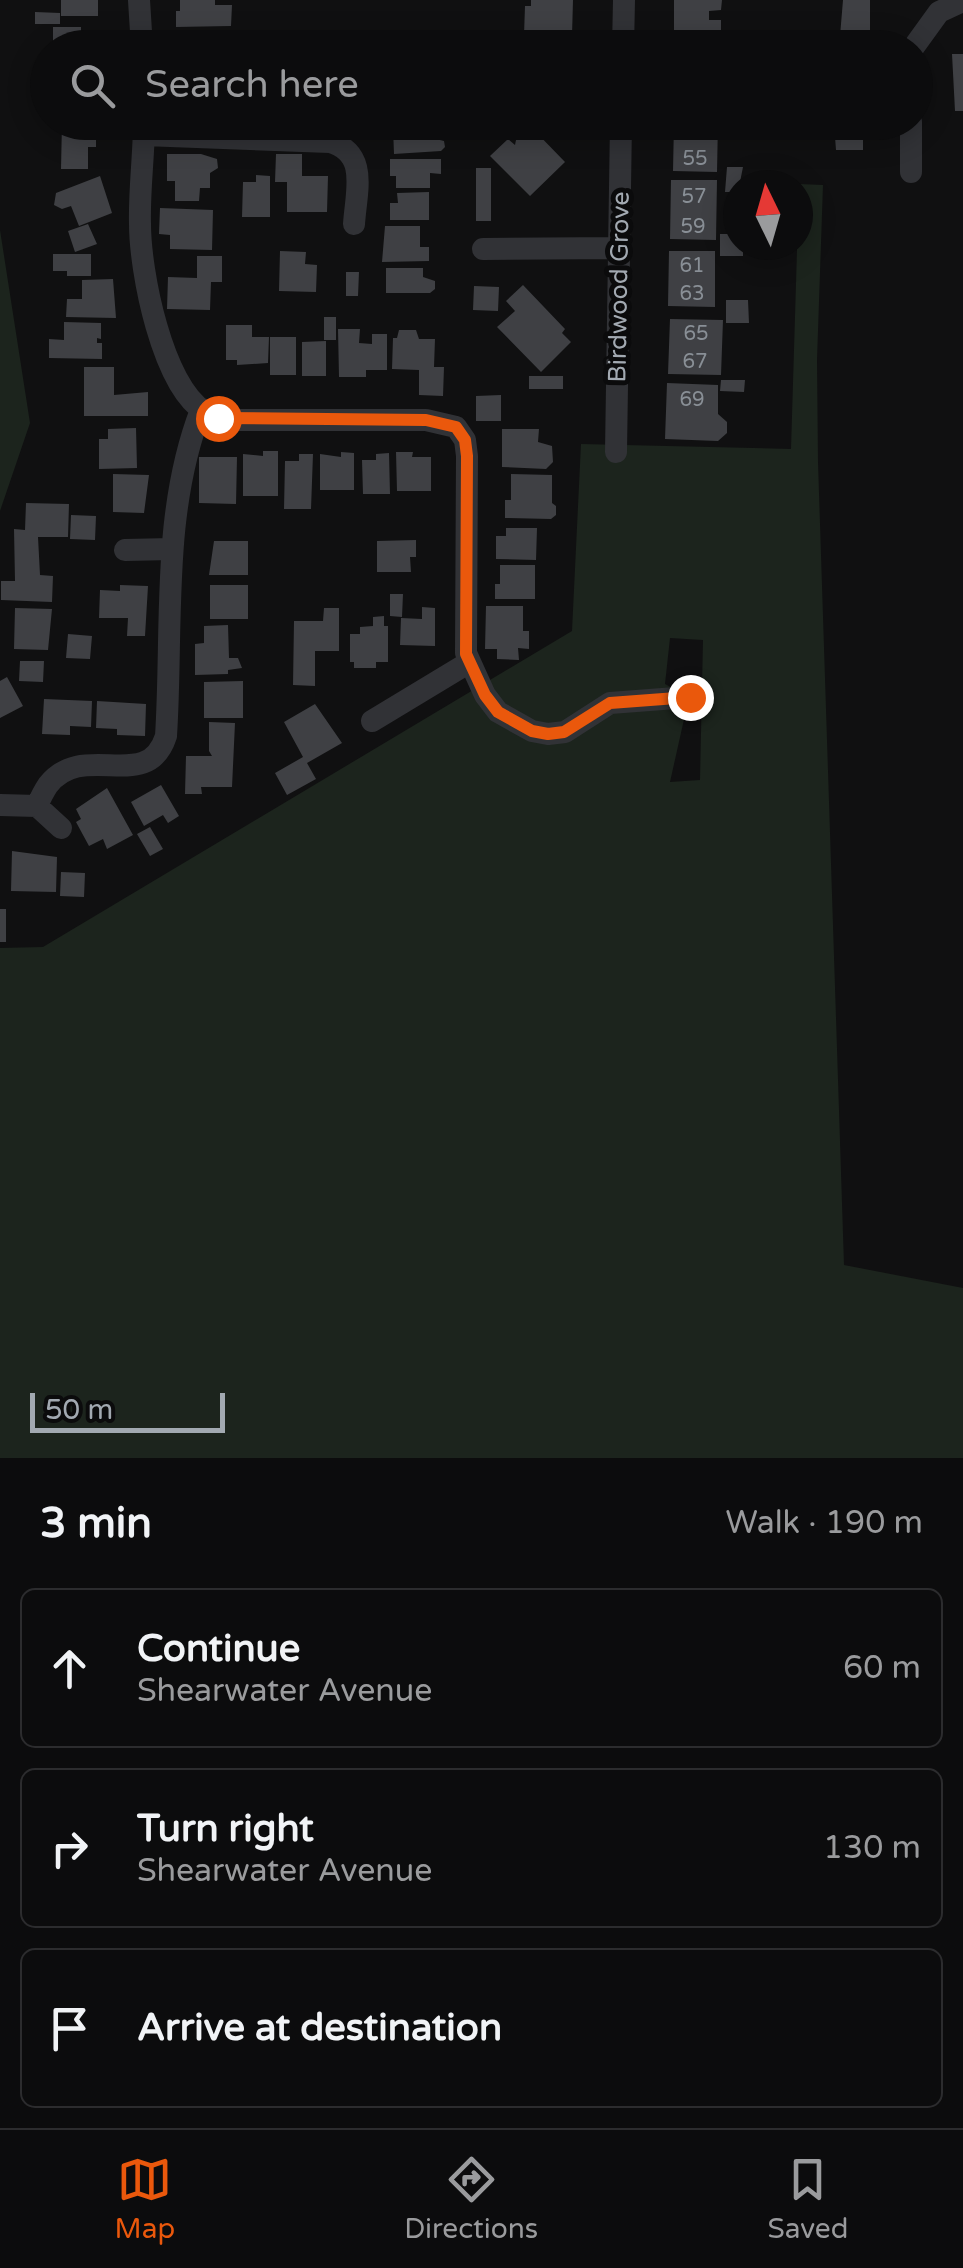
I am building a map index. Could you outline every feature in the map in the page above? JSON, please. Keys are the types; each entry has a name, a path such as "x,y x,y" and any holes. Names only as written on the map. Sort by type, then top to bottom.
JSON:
{"street":[{"path":"139,0 141,30"},
{"path":"623,30 624,0"},
{"path":"925,30 954,2"},
{"path":"144,140 140,224 145,282 174,372 187,395 202,410 218,418 242,420 426,420 456,427 465,440 468,663 498,712 532,731 548,734 564,732 610,703 690,697"},
{"path":"303,140 343,145 352,152 357,164 354,224"},
{"name":"Birdwood Grove","path":"616,452 621,140"},
{"path":"910,172 911,140"},
{"path":"483,249 618,248"},
{"path":"36,806 48,784 67,770 95,763 140,766 161,752 168,718 172,549 184,460 202,410"},
{"path":"125,550 172,549"},
{"path":"372,721 468,663"},
{"path":"0,804 36,806 61,828"}],"shaded area":[{"path":"813,185 823,185 818,462 844,1265 963,1288 963,1458 0,1458 0,948 43,947 572,631 581,444 791,449 797,260 813,260","holes":["670,638 703,640 700,780 670,782 689,697 665,684"]},
{"path":"0,230 30,423 0,511"}],"building":[{"path":"61,0 98,0 98,16 61,16"},
{"path":"180,0 215,0 215,5 232,5 231,26 176,27"},
{"path":"531,0 573,0 572,30 524,30 525,6 531,6"},
{"path":"674,0 722,0 721,10 709,11 709,20 721,20 721,30 674,30"},
{"path":"843,0 870,0 870,30 840,30"},
{"path":"35,12 60,13 60,24 35,24"},
{"path":"53,27 81,27 81,30"},
{"path":"952,54 963,54 963,111 955,111"},
{"path":"62,140 96,140 96,147 88,147 88,169 61,169"},
{"path":"393,140 444,141 441,151 394,154"},
{"path":"507,140 515,145 516,140 544,140 565,162 530,196 490,156"},
{"path":"674,140 718,140 717,172 673,171"},
{"path":"835,140 863,140 863,150 836,150"},
{"path":"167,154 201,154 217,159 218,168 210,173 210,188 200,188 199,201 175,201 175,181 167,181"},
{"path":"276,154 302,154 302,176 328,176 327,212 287,212 287,182 275,182"},
{"path":"390,159 441,159 441,174 430,173 430,188 396,188 396,176 390,176"},
{"path":"476,168 491,168 491,221 476,221"},
{"path":"256,175 270,176 270,217 242,217 243,182 256,182"},
{"path":"100,176 112,213 79,226 71,206 62,209 54,205 56,193"},
{"path":"671,180 717,180 716,240 670,239"},
{"path":"429,192 429,220 390,220 390,203 398,203 397,193"},
{"path":"160,208 213,210 212,250 170,249 170,235 159,234"},
{"path":"88,224 97,244 75,252 68,231"},
{"path":"385,226 420,226 420,247 429,247 429,261 382,262"},
{"path":"720,234 723,234 723,256"},
{"path":"280,251 306,252 305,264 317,265 316,292 279,291"},
{"path":"669,251 715,251 715,307 668,306"},
{"path":"53,254 91,254 91,276 67,276 67,271 53,271"},
{"path":"197,256 222,256 222,282 211,282 210,310 167,309 168,277 197,278"},
{"path":"386,268 423,268 423,277 435,281 435,289 430,293 386,293"},
{"path":"346,272 359,272 358,296 346,296"},
{"path":"113,279 116,318 66,317 67,299 82,299 82,280"},
{"path":"523,285 565,329 562,333 571,342 541,372 497,327 515,311 506,301"},
{"path":"474,286 499,287 498,311 473,310"},
{"path":"726,300 748,300 749,323 726,323"},
{"path":"324,317 336,317 336,340 324,340"},
{"path":"670,319 723,320 721,375 668,374"},
{"path":"64,322 101,323 101,339 97,338 97,343 102,343 102,359 49,358 49,339 64,340"},
{"path":"226,325 252,325 252,337 269,337 268,363 237,365 237,360 226,360"},
{"path":"338,329 360,329 359,343 372,344 372,334 387,334 387,370 366,370 366,377 339,377"},
{"path":"399,330 416,330 419,339 435,339 434,367 444,367 443,396 419,395 419,370 392,369 393,338 397,338"},
{"path":"270,337 296,337 296,375 270,375"},
{"path":"326,341 326,376 302,376 302,342"},
{"path":"84,367 114,367 114,395 148,392 148,416 84,416"},
{"path":"529,376 563,376 563,389 529,389"},
{"path":"721,380 745,380 744,392 720,391"},
{"path":"667,383 718,385 718,414 727,422 727,433 718,441 665,439"},
{"path":"501,395 501,421 476,421 476,396"},
{"path":"136,428 137,468 99,469 99,439 108,439 108,429"},
{"path":"502,429 539,429 538,442 552,446 553,462 546,469 502,467"},
{"path":"263,451 278,451 278,496 243,496 243,454 263,456"},
{"path":"341,452 354,453 354,490 320,490 320,454 341,457"},
{"path":"396,452 431,457 431,491 397,491"},
{"path":"389,453 390,494 363,494 362,460 376,460 376,454"},
{"path":"299,454 313,454 311,509 284,509 285,461 299,461"},
{"path":"199,457 237,457 236,504 199,503"},
{"path":"113,474 149,475 144,513 113,512"},
{"path":"511,474 552,475 556,515 551,519 505,518 505,500 511,500"},
{"path":"26,503 69,504 68,537 38,537 40,575 53,576 52,602 1,600 1,581 15,581 14,529 25,530"},
{"path":"71,515 96,516 95,540 70,539"},
{"path":"506,528 537,528 536,560 496,559 496,536 506,536"},
{"path":"416,540 416,557 410,557 411,572 377,572 377,541"},
{"path":"214,541 248,541 248,575 209,575"},
{"path":"500,565 535,565 535,599 495,599"},
{"path":"120,585 148,586 145,636 127,636 128,618 99,618 100,590 120,591"},
{"path":"210,585 248,585 248,619 210,619"},
{"path":"390,594 403,594 402,617 390,616"},
{"path":"486,606 523,606 523,631 529,631 529,649 518,648 519,660 497,659 497,649 485,649"},
{"path":"422,607 435,608 435,646 400,645 401,618 422,619"},
{"path":"15,608 52,609 48,650 14,649"},
{"path":"324,608 339,608 339,651 315,651 315,686 293,685 294,621 323,621"},
{"path":"384,616 384,626 388,626 388,662 376,662 376,668 354,668 354,662 350,662 350,634 360,634 360,627 373,626 373,617"},
{"path":"228,625 229,658 238,658 242,668 228,670 228,674 195,675 195,644 204,643 204,626"},
{"path":"68,634 92,636 90,659 66,658"},
{"path":"20,661 44,661 43,682 19,681"},
{"path":"7,677 23,706 0,718 0,681"},
{"path":"243,681 243,718 204,718 204,682"},
{"path":"44,699 92,701 91,727 70,726 70,735 42,734"},
{"path":"97,701 146,704 145,736 117,735 117,729 96,728"},
{"path":"315,704 342,743 307,763 316,779 287,795 275,773 303,757 284,722"},
{"path":"209,722 235,723 232,787 201,787 202,794 185,794 186,756 212,756"},
{"path":"161,785 179,816 168,823 163,815 144,826 131,802"},
{"path":"107,788 133,835 107,849 103,839 89,846 76,822 81,819 76,809"},
{"path":"150,827 163,849 150,856 137,834"},
{"path":"12,851 57,857 56,892 11,891"},
{"path":"61,872 85,873 84,897 60,896"},
{"path":"0,909 6,909 6,942 0,942"}],"route":[{"path":"218,418 426,420 456,427 465,440 467,456 466,654 485,695 498,712 532,731 548,734 564,732 610,703 690,697"}]}
